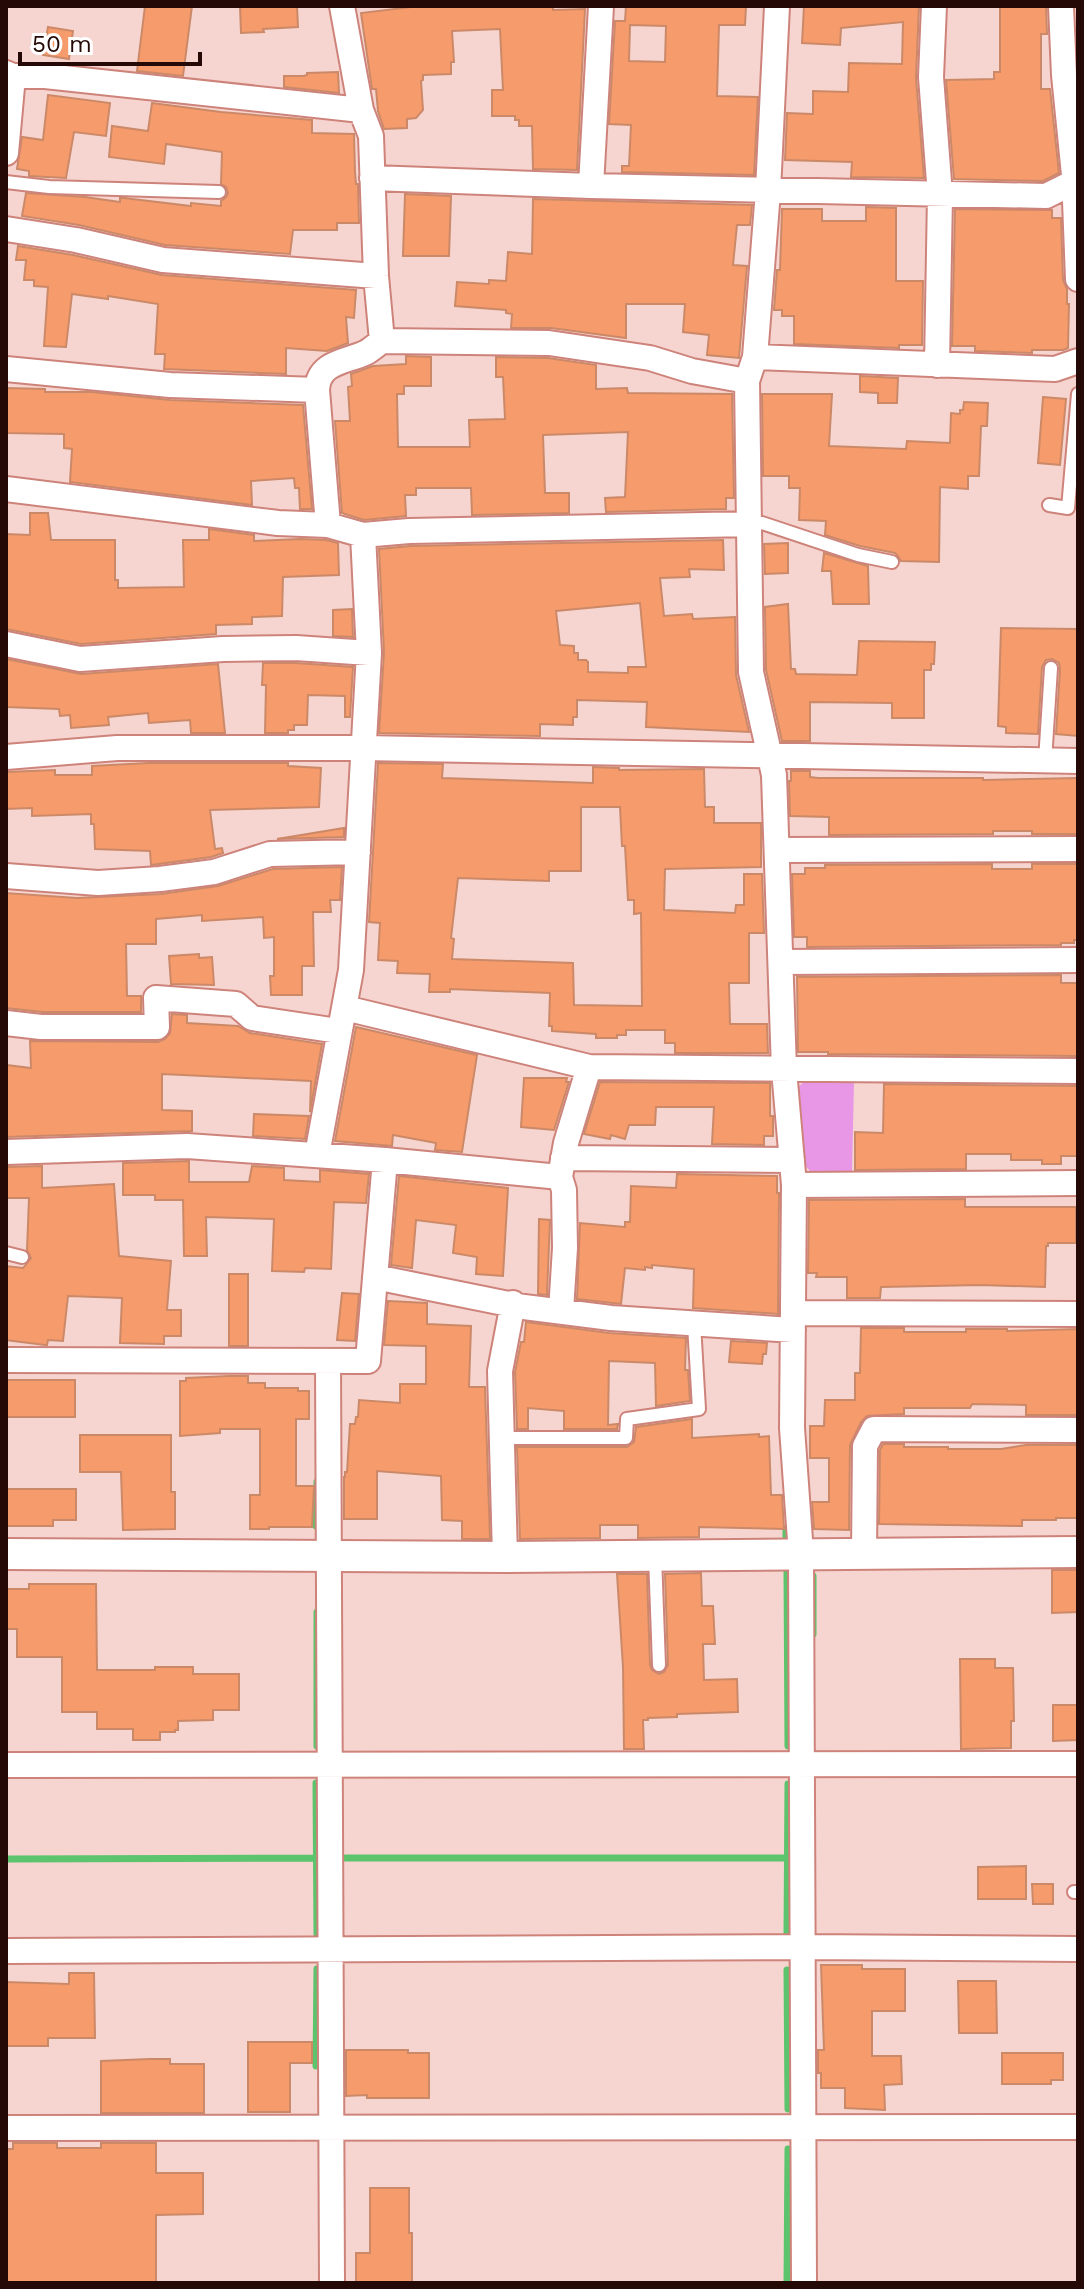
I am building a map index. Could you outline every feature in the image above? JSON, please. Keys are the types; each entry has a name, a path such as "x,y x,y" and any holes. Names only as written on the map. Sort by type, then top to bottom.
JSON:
{"street":[{"path":"342,6 361,110 371,136 376,276 382,341"},
{"path":"591,186 601,6"},
{"path":"777,6 768,191 755,357 747,381 751,672 774,775 784,1070 794,1185 792,1428 801,1554 804,2283"},
{"path":"934,6 931,77 940,195 937,365"},
{"path":"1061,6 1064,75 1075,177 1078,279"},
{"path":"6,153 10,74 361,110"},
{"path":"372,178 768,191 1046,196 1075,177"},
{"path":"6,229 76,240 163,260 376,276"},
{"path":"328,525 317,379 328,366 368,352 382,341 549,343 650,358 692,371 747,381"},
{"path":"755,357 1055,369 1078,361"},
{"path":"6,369 170,385 317,390"},
{"path":"6,489 278,523 328,525 363,535 409,531 750,524"},
{"path":"317,1155 351,970 369,653 363,535"},
{"path":"6,644 80,659 223,649 296,648 369,653"},
{"path":"6,757 117,748 363,748 1078,761"},
{"path":"777,850 1078,849"},
{"path":"6,876 114,882 214,872 270,854 358,852"},
{"path":"782,962 1078,960"},
{"path":"6,1023 41,1027 157,1027 156,998 236,1004 252,1018 342,1019 589,1067 1078,1071"},
{"path":"561,1311 565,1248 562,1167 589,1067"},
{"path":"6,1152 187,1146 385,1160 562,1167 792,1160"},
{"path":"6,1360 368,1361 385,1160"},
{"path":"794,1185 1078,1183"},
{"path":"375,1277 524,1307 694,1324 1078,1314"},
{"path":"505,1557 500,1371 513,1303"},
{"path":"328,1361 332,2283"},
{"path":"864,1553 865,1446 874,1429 1078,1430"},
{"path":"6,1554 505,1557 1078,1552"},
{"path":"6,1765 1078,1764"},
{"path":"6,1951 803,1947 1078,1949"},
{"path":"6,2128 1078,2127"}],"lane":[{"path":"6,182 49,187 219,192"},
{"path":"1049,505 1068,508 1078,394"},
{"path":"750,524 762,523 858,555 892,562"},
{"path":"1045,761 1051,668"},
{"path":"6,1253 22,1257"},
{"path":"502,1438 626,1438 627,1419 699,1409 694,1324"},
{"path":"655,1556 659,1665"}],"shaded area":[{"path":"854,1081 852,1172 810,1171 804,1164 798,1087 804,1082"}],"building":[{"path":"145,6 192,6 183,76 137,71"},
{"path":"240,6 297,6 298,27 241,33"},
{"path":"419,6 553,6 553,10 585,9 577,170 533,169 532,126 519,126 515,116 492,116 492,90 503,90 500,29 452,31 454,62 451,62 451,74 423,75 423,110 416,118 407,119 407,128 384,129 376,89 372,89 361,13"},
{"path":"626,6 746,6 745,25 719,25 717,96 758,97 754,175 622,172 622,166 629,166 631,125 609,124 615,21 625,21","holes":["630,25 666,26 665,62 629,61"]},
{"path":"804,6 919,6 916,78 924,178 851,177 852,162 785,160 787,113 813,114 813,91 848,92 849,63 902,64 903,22 841,28 840,45 802,43"},
{"path":"1000,6 1046,6 1047,34 1041,34 1041,89 1050,89 1059,173 1043,181 954,179 946,80 994,79 994,72 1000,72"},
{"path":"48,27 73,31 69,59 43,55"},
{"path":"338,72 339,93 284,87 284,76"},
{"path":"48,95 110,103 106,136 74,132 66,178 29,176 29,171 17,169 22,137 43,140"},
{"path":"152,103 312,120 312,133 354,134 359,223 337,223 337,230 293,230 290,254 165,245 79,225 22,216 26,193 120,202 120,198 124,198 191,206 191,203 221,206 228,193 221,184 222,152 166,144 164,164 109,157 112,126 148,131"},
{"path":"405,194 451,196 449,256 403,256"},
{"path":"533,199 752,205 750,225 737,225 733,265 747,266 739,358 707,355 709,335 683,332 685,304 626,304 626,338 551,328 511,328 512,314 506,313 506,310 455,306 457,282 489,284 489,280 506,281 508,252 532,254"},
{"path":"866,207 896,208 896,281 923,281 922,345 899,345 899,348 794,344 794,316 782,316 782,310 774,310 777,270 780,270 782,209 822,209 822,221 866,221"},
{"path":"955,209 1052,210 1052,218 1061,218 1063,280 1069,304 1068,348 1032,350 1032,353 975,351 975,346 952,346"},
{"path":"18,246 162,275 356,290 354,318 346,317 348,343 327,351 286,348 286,374 164,369 165,354 155,354 158,304 72,294 66,347 44,346 48,287 34,286 34,280 24,280 26,260 16,260"},
{"path":"406,356 431,357 431,386 404,386 404,394 397,394 398,447 470,447 469,420 505,419 503,377 496,377 496,357 548,358 596,365 596,389 627,388 628,393 732,394 734,498 726,498 726,509 606,512 605,498 625,497 628,432 543,435 545,493 569,493 569,513 472,515 471,488 416,488 416,495 405,495 406,516 364,520 342,513 335,421 350,421 348,387 352,386 351,374 373,366 406,364"},
{"path":"860,376 898,378 897,403 878,403 878,393 860,392"},
{"path":"6,388 170,400 303,405 312,509 300,509 299,488 295,488 294,478 251,481 252,505 70,482 72,449 64,448 64,434 6,433"},
{"path":"762,394 832,394 829,446 906,449 907,441 950,443 951,413 960,414 964,402 988,403 987,426 981,426 979,476 968,476 968,489 940,487 939,562 901,561 895,553 825,535 826,521 799,520 800,488 789,488 789,476 763,476"},
{"path":"1043,397 1066,399 1060,465 1038,463"},
{"path":"30,513 48,513 51,540 115,540 115,580 118,580 118,588 184,587 183,540 209,540 209,529 254,535 254,541 300,539 338,543 339,575 283,577 282,616 252,617 252,624 216,625 216,634 81,644 6,629 6,534 30,535"},
{"path":"723,540 724,570 689,569 690,577 660,578 664,616 692,614 693,619 735,617 736,675 749,732 646,727 647,702 577,700 577,717 573,717 573,725 540,724 540,736 379,733 384,652 379,549","holes":["640,603 646,667 628,667 628,673 588,672 588,662 578,660 574,646 560,645 556,611"]},
{"path":"788,543 788,573 765,574 764,544"},
{"path":"824,553 868,566 869,604 833,604 831,571 822,571"},
{"path":"788,604 791,669 795,669 796,674 857,675 859,641 935,642 934,664 931,664 931,670 924,670 924,718 892,718 892,703 810,702 810,741 782,741 766,670 765,607"},
{"path":"352,609 353,637 333,636 333,610"},
{"path":"1001,628 1078,629 1078,736 1056,734 1060,669 1059,663 1052,659 1046,660 1042,667 1038,734 1006,733 1006,727 998,726"},
{"path":"6,659 81,674 218,664 225,733 191,733 190,720 149,723 148,713 108,717 109,725 71,728 70,715 60,716 59,709 6,707"},
{"path":"263,663 353,667 350,717 345,717 345,696 308,695 307,725 294,725 294,730 288,730 288,733 265,733"},
{"path":"288,763 288,766 321,768 319,807 210,810 215,849 222,848 223,853 151,865 150,851 95,849 91,814 32,816 32,808 6,809 6,772 55,770 55,775 92,775 92,766"},
{"path":"378,763 443,764 442,778 593,783 593,767 619,770 704,769 705,807 714,807 714,823 761,823 761,867 665,869 664,910 735,913 736,905 744,905 744,874 762,874 764,933 749,933 749,983 729,983 730,1024 767,1024 768,1053 675,1053 675,1043 665,1043 665,1030 626,1030 626,1035 617,1035 617,1038 552,1031 552,1026 549,1026 550,993 450,989 450,992 429,992 430,974 397,973 398,961 378,960 380,923 369,922","holes":["581,807 620,807 628,900 634,900 634,914 641,913 642,1006 574,1005 573,963 452,959 454,939 451,938 458,878 549,881 549,871 581,871"]},
{"path":"791,771 810,771 810,777 818,778 1077,778 1078,834 993,831 993,834 829,835 829,817 790,816"},
{"path":"344,828 344,837 277,839"},
{"path":"992,864 992,869 1032,869 1032,864 1078,864 1078,940 1061,945 807,947 807,937 794,937 792,874 805,874 805,868 825,868 825,865"},
{"path":"342,867 340,900 330,900 331,912 313,912 314,966 302,966 302,995 271,995 274,937 264,938 263,917 202,921 202,915 156,919 156,944 126,944 127,996 141,996 141,1012 42,1012 6,1008 6,893 77,898 161,894 218,886 273,869"},
{"path":"199,954 199,958 212,957 214,985 171,984 169,956"},
{"path":"1061,975 1061,983 1078,983 1078,1056 798,1052 797,977"},
{"path":"172,1014 187,1015 187,1023 238,1026 250,1033 322,1044 310,1112 311,1081 162,1074 162,1110 192,1111 192,1131 6,1137 6,1065 31,1068 30,1041 158,1042 170,1033"},
{"path":"356,1027 477,1055 462,1152 435,1150 436,1143 393,1135 392,1146 335,1141"},
{"path":"524,1078 567,1078 566,1082 569,1082 554,1130 521,1127"},
{"path":"600,1082 770,1083 773,1136 764,1136 764,1145 712,1144 714,1107 656,1107 655,1125 629,1125 625,1139 584,1134"},
{"path":"884,1084 1078,1086 1078,1156 1061,1156 1061,1164 1042,1164 1042,1160 1011,1160 1011,1154 966,1154 966,1169 855,1170 855,1132 883,1133"},
{"path":"254,1114 309,1116 305,1139 253,1136"},
{"path":"189,1161 189,1182 249,1182 252,1166 284,1168 284,1180 320,1182 320,1170 369,1174 366,1203 334,1202 331,1269 272,1271 274,1219 206,1217 207,1256 184,1256 183,1200 155,1200 155,1195 123,1195 123,1163"},
{"path":"42,1166 42,1188 114,1184 119,1256 171,1261 167,1310 181,1310 181,1336 164,1336 164,1344 120,1343 122,1298 68,1296 63,1341 48,1340 45,1345 6,1340 6,1266 23,1268 31,1258 27,1250 29,1198 6,1198 6,1167"},
{"path":"677,1174 777,1176 778,1314 693,1308 694,1269 652,1265 652,1268 645,1267 645,1270 625,1268 621,1304 577,1299 580,1223 625,1227 625,1222 630,1222 631,1186 676,1188"},
{"path":"399,1176 508,1188 503,1276 476,1274 477,1257 453,1253 456,1225 416,1220 412,1268 391,1265"},
{"path":"965,1199 965,1207 1076,1207 1076,1243 1048,1243 1045,1287 881,1287 880,1298 847,1298 847,1277 816,1277 817,1273 808,1273 809,1200"},
{"path":"539,1219 550,1220 547,1295 538,1294"},
{"path":"229,1274 248,1274 248,1346 229,1346"},
{"path":"342,1293 359,1294 355,1341 337,1340"},
{"path":"388,1301 427,1303 427,1324 471,1326 469,1387 485,1387 490,1539 462,1539 462,1521 442,1520 441,1476 377,1471 377,1519 344,1519 344,1477 347,1472 350,1424 355,1424 358,1417 359,1400 400,1403 400,1384 426,1384 426,1346 384,1345"},
{"path":"526,1322 609,1333 686,1338 685,1370 688,1370 690,1401 656,1406 655,1363 609,1361 608,1425 618,1424 617,1429 564,1429 564,1411 528,1408 528,1429 517,1429 515,1372"},
{"path":"861,1328 904,1328 904,1332 1078,1329 1078,1415 1026,1415 1026,1405 972,1404 970,1408 904,1408 904,1414 867,1416 850,1445 849,1530 814,1529 812,1502 829,1502 829,1458 810,1458 810,1426 824,1426 825,1400 855,1400 855,1373 860,1373"},
{"path":"731,1341 767,1343 762,1364 729,1362"},
{"path":"248,1376 248,1383 265,1383 265,1388 309,1391 309,1419 296,1419 296,1486 314,1486 312,1527 250,1529 250,1495 260,1495 260,1429 220,1429 220,1433 180,1436 180,1381"},
{"path":"6,1380 75,1380 75,1417 6,1417"},
{"path":"692,1419 692,1438 769,1436 771,1495 782,1495 784,1529 699,1527 699,1537 638,1538 638,1525 600,1525 600,1538 520,1539 517,1447 627,1447 634,1442 636,1427"},
{"path":"80,1435 171,1435 171,1492 175,1492 175,1529 123,1530 121,1472 80,1472"},
{"path":"883,1444 948,1449 1078,1445 1078,1518 1022,1520 1022,1526 879,1524 880,1450"},
{"path":"6,1489 76,1489 76,1520 53,1520 53,1526 6,1526"},
{"path":"1052,1570 1078,1570 1078,1612 1052,1613"},
{"path":"701,1573 702,1606 713,1606 715,1644 703,1644 704,1680 737,1679 738,1712 648,1718 643,1720 644,1749 624,1749 617,1574 647,1574 650,1665 659,1674 668,1665 665,1574"},
{"path":"29,1584 96,1584 97,1670 193,1667 193,1674 239,1674 239,1710 213,1710 213,1720 178,1721 178,1730 160,1732 160,1740 133,1740 133,1729 97,1729 97,1712 62,1712 62,1657 17,1657 17,1629 6,1629 6,1589 29,1589"},
{"path":"960,1659 995,1659 995,1668 1013,1668 1011,1748 961,1749"},
{"path":"1053,1705 1078,1705 1078,1740 1053,1741"},
{"path":"1026,1866 1026,1899 978,1899 978,1867"},
{"path":"1032,1884 1053,1884 1053,1904 1033,1904"},
{"path":"821,1965 905,1969 905,2011 872,2011 872,2056 901,2056 902,2084 884,2085 885,2110 845,2108 845,2088 821,2088 818,2050 824,2050"},
{"path":"69,1973 94,1973 95,2038 48,2038 48,2046 6,2046 6,1982 69,1984"},
{"path":"958,1981 996,1981 997,2033 959,2033"},
{"path":"248,2042 312,2042 312,2063 290,2063 290,2112 248,2112"},
{"path":"346,2050 429,2053 429,2098 346,2096"},
{"path":"1002,2053 1063,2053 1063,2080 1051,2080 1051,2084 1002,2084"},
{"path":"170,2059 170,2064 204,2064 204,2113 101,2113 101,2061"},
{"path":"13,2143 57,2143 57,2148 101,2148 101,2143 156,2143 156,2173 203,2173 203,2214 156,2215 156,2283 6,2283 6,2149 13,2149"},
{"path":"370,2188 409,2188 412,2283 356,2283 356,2253 370,2253"}],"waterway":[{"path":"316,1526 317,1482"},
{"path":"786,1529 786,1540"},
{"path":"787,1572 788,1746"},
{"path":"813,1576 813,1634"},
{"path":"317,1612 317,1746"},
{"path":"316,1783 317,1934"},
{"path":"787,1933 788,1784"},
{"path":"6,1859 316,1858"},
{"path":"345,1858 788,1858"},
{"path":"316,2066 317,1969"},
{"path":"787,1970 788,2109"},
{"path":"787,2283 788,2149"}]}
